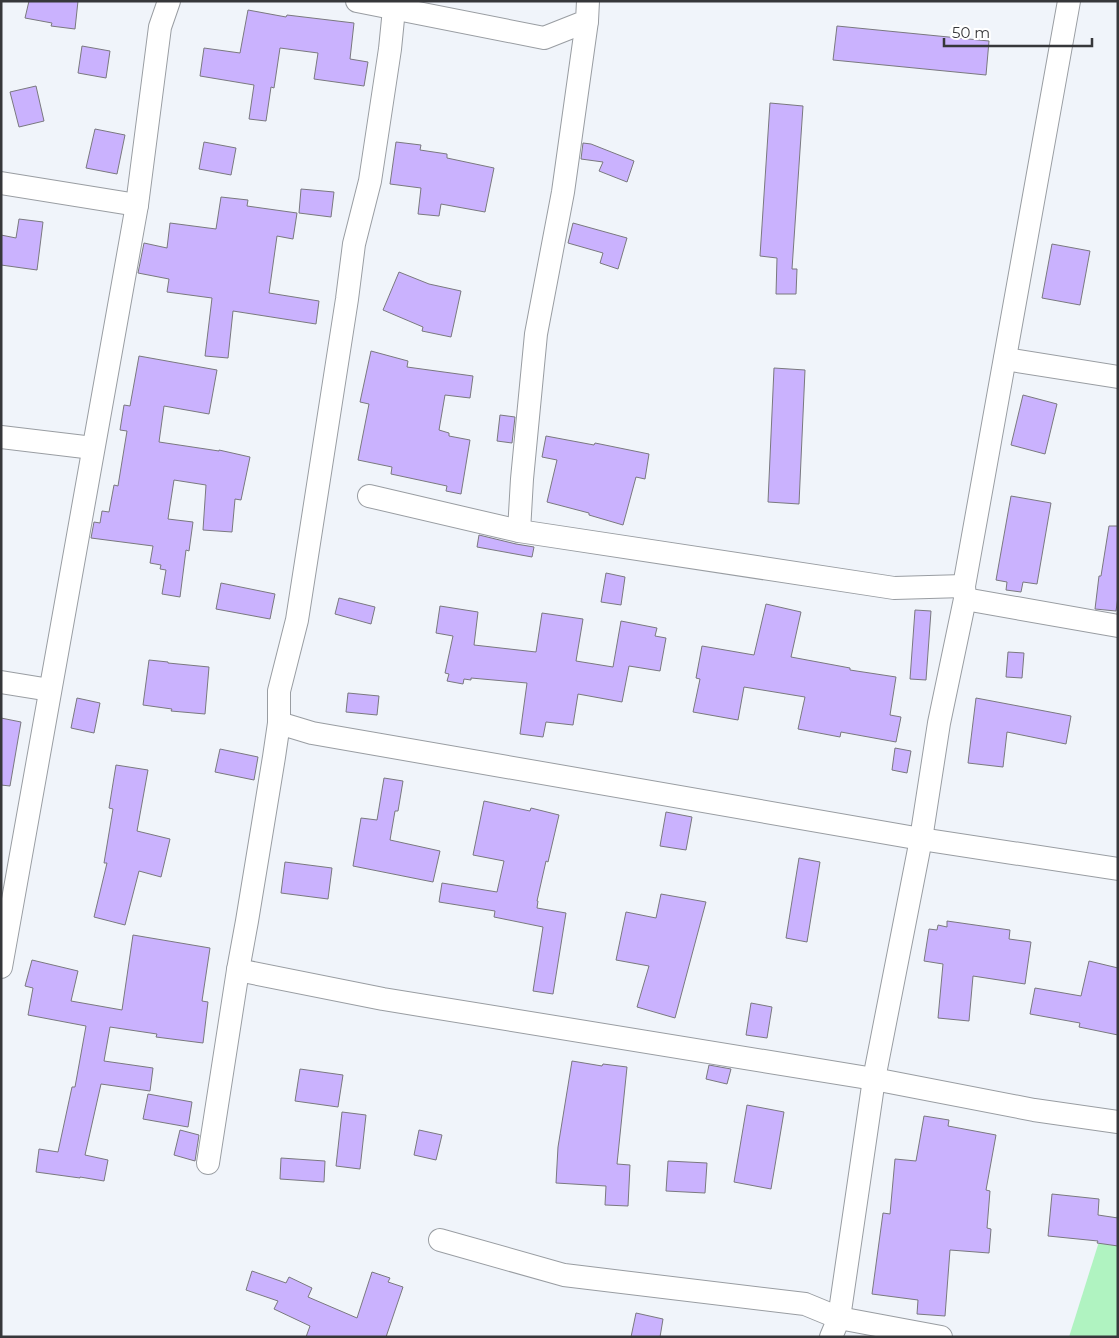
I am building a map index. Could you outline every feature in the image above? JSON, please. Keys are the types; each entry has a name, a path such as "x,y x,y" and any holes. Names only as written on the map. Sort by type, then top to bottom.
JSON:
{"street":[{"path":"1,967 4,941 137,205 160,28 169,1"},
{"path":"357,1 544,38 588,11"},
{"path":"835,1327 874,1079 921,839 939,723 1069,1"},
{"path":"208,1163 279,723 279,691 298,620 354,244 370,181 390,49 394,9"},
{"path":"519,531 536,334 563,192 588,11"},
{"path":"1,183 137,205"},
{"path":"1005,359 1118,376"},
{"path":"1,437 93,448"},
{"path":"370,496 519,531 894,588 964,592 1118,626"},
{"path":"1,682 50,690"},
{"path":"279,723 312,733 921,839 1118,869"},
{"path":"238,970 383,999 874,1079 1034,1110 1118,1122"},
{"path":"440,1240 564,1275 805,1304 835,1327 941,1337"}],"green space":[{"path":"1118,1215 1118,1337 1069,1337 1103,1229"}],"building":[{"path":"29,1 78,1 75,29 51,26 52,23 25,18"},
{"path":"248,10 286,17 287,15 354,23 350,59 368,62 364,86 314,79 318,53 280,48 274,88 271,87 266,121 249,119 254,85 200,76 204,48 240,53"},
{"path":"837,26 989,41 986,75 833,60"},
{"path":"82,46 110,51 106,78 78,73"},
{"path":"36,86 44,121 19,127 10,92"},
{"path":"770,103 803,106 792,269 797,269 796,294 776,294 777,258 760,256"},
{"path":"95,129 125,135 117,174 86,168"},
{"path":"204,142 236,148 231,175 199,169"},
{"path":"396,142 421,145 420,150 447,154 447,158 494,168 485,212 441,204 439,216 418,214 421,188 390,184"},
{"path":"583,143 591,144 634,161 627,182 599,171 603,162 581,159"},
{"path":"301,189 334,192 331,217 299,213"},
{"path":"221,197 248,200 247,206 297,213 293,239 277,236 269,293 319,301 316,324 233,311 228,358 205,356 212,298 167,292 169,279 138,273 144,243 167,248 170,223 216,229"},
{"path":"19,219 43,222 37,270 1,265 1,235 16,238"},
{"path":"573,223 627,238 618,269 600,263 603,253 568,243"},
{"path":"1052,244 1090,251 1080,305 1042,298"},
{"path":"399,272 429,284 461,291 451,337 422,331 423,327 383,310"},
{"path":"371,351 408,361 407,367 473,376 470,398 445,395 439,430 449,433 449,436 470,440 461,494 446,491 447,486 391,474 392,467 358,460 369,404 360,402"},
{"path":"139,356 217,370 209,414 164,406 159,442 219,450 250,457 241,500 235,499 232,532 203,530 206,485 174,480 168,519 193,522 189,551 186,550 180,597 162,594 166,570 160,569 161,565 150,563 153,546 91,538 94,522 100,523 102,511 109,512 114,485 118,486 127,431 120,430 124,405 130,406"},
{"path":"774,368 805,370 799,504 768,502"},
{"path":"1023,395 1057,404 1045,454 1011,445"},
{"path":"500,415 515,417 512,443 497,441"},
{"path":"546,436 594,445 595,443 649,454 645,479 636,477 623,525 589,515 589,513 547,502 557,460 542,457"},
{"path":"1011,496 1051,503 1037,584 1023,582 1021,592 1006,590 1007,582 996,580"},
{"path":"1109,526 1118,526 1118,597 1116,611 1095,609 1099,576 1101,576"},
{"path":"479,535 534,547 532,557 477,547"},
{"path":"606,573 625,577 621,605 601,602"},
{"path":"221,583 275,594 270,619 216,609"},
{"path":"339,598 375,607 371,624 335,614"},
{"path":"766,604 801,612 791,657 850,668 850,670 896,677 890,715 901,717 896,742 841,732 840,737 798,729 805,697 744,687 738,720 693,712 700,679 696,678 702,646 754,655"},
{"path":"440,606 478,612 474,645 536,652 542,613 583,619 576,661 613,667 621,621 657,628 655,636 666,638 660,671 629,666 622,702 578,694 573,725 546,722 543,737 520,734 527,683 471,678 471,680 464,679 463,684 447,681 449,674 445,673 453,636 436,633"},
{"path":"915,610 931,611 926,680 910,679"},
{"path":"1008,652 1024,653 1022,678 1006,677"},
{"path":"149,660 209,667 205,714 171,711 172,709 143,705"},
{"path":"348,693 379,696 377,715 346,712"},
{"path":"77,698 100,703 94,733 71,728"},
{"path":"976,698 1071,716 1066,744 1007,732 1003,767 968,763"},
{"path":"1,718 21,722 10,786 1,785"},
{"path":"895,748 911,751 907,773 892,770"},
{"path":"220,749 258,757 254,780 215,772"},
{"path":"116,765 148,770 137,831 170,839 161,877 139,871 125,925 94,917 107,863 104,863 113,809 109,808"},
{"path":"384,778 403,781 398,811 395,811 390,840 440,851 433,882 353,866 361,818 377,820"},
{"path":"484,801 530,811 531,808 559,815 537,901 537,908 566,913 553,994 533,991 543,927 494,917 495,911 439,902 442,883 497,892 504,861 473,855"},
{"path":"666,812 692,817 686,850 660,846"},
{"path":"799,858 820,862 807,942 786,938"},
{"path":"285,862 332,868 328,899 281,893"},
{"path":"661,894 706,902 675,1018 637,1007 649,966 616,960 626,912 656,918"},
{"path":"947,921 1010,930 1009,939 1031,942 1025,984 973,976 969,1021 938,1018 943,964 924,961 929,929 937,930 938,925 947,927"},
{"path":"133,935 210,948 202,1001 208,1002 203,1043 156,1037 157,1034 110,1027 104,1061 153,1068 150,1091 101,1084 85,1155 108,1160 104,1181 36,1172 39,1149 58,1152 72,1087 75,1087 86,1026 28,1015 33,988 25,986 32,960 78,971 71,1001 122,1010"},
{"path":"1089,961 1118,968 1118,1035 1079,1027 1080,1023 1030,1014 1035,988 1081,996"},
{"path":"751,1003 772,1007 767,1038 746,1035"},
{"path":"572,1061 602,1066 603,1064 627,1067 617,1164 630,1165 628,1206 605,1205 606,1186 556,1183 558,1147"},
{"path":"709,1065 731,1069 727,1084 706,1079"},
{"path":"300,1069 343,1075 338,1107 295,1101"},
{"path":"148,1094 192,1102 188,1127 143,1119"},
{"path":"747,1105 784,1112 771,1189 734,1182"},
{"path":"342,1112 366,1115 360,1169 336,1166"},
{"path":"924,1116 949,1120 948,1126 996,1135 986,1190 990,1191 987,1228 991,1229 989,1253 950,1250 945,1316 917,1314 918,1300 872,1294 883,1213 890,1214 895,1159 916,1161"},
{"path":"180,1130 199,1135 195,1161 174,1155"},
{"path":"419,1130 442,1135 436,1160 414,1155"},
{"path":"281,1158 325,1161 324,1182 280,1179"},
{"path":"668,1161 707,1163 705,1193 666,1191"},
{"path":"1052,1194 1099,1199 1098,1215 1118,1218 1118,1246 1097,1243 1098,1241 1048,1236"},
{"path":"252,1271 286,1283 289,1277 312,1288 308,1297 357,1318 372,1272 390,1278 388,1282 403,1287 386,1337 306,1337 310,1326 274,1309 278,1301 246,1290"},
{"path":"636,1313 663,1319 660,1337 631,1337"}]}
